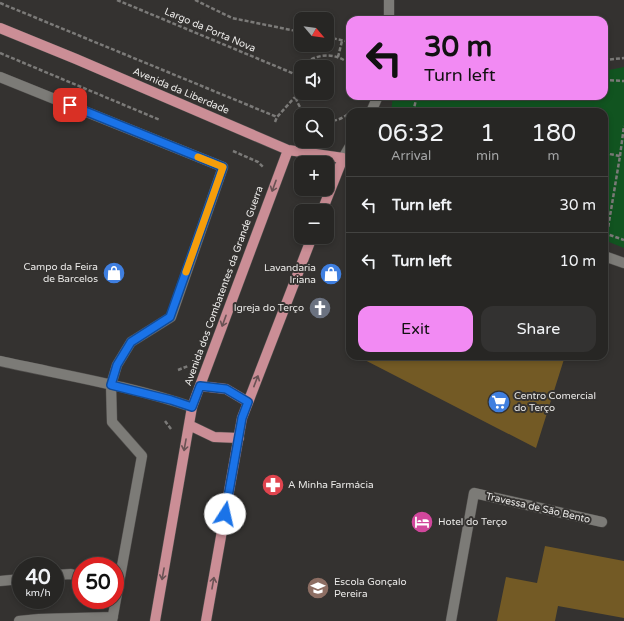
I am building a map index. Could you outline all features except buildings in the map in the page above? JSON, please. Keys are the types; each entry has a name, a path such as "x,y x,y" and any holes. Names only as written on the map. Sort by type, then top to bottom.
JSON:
{"main road":[{"name":"Avenida da Liberdade","path":"0,28 288,150 346,159"},
{"name":"Avenida dos Combatentes da Grande Guerra","path":"155,621 192,407 288,150"},
{"path":"325,204 346,159"},
{"path":"206,621 242,418 309,244"},
{"path":"200,386 226,389 248,402"},
{"path":"189,425 214,438 239,438"}],"street":[{"path":"389,16 390,0"},
{"path":"0,77 223,167 170,317 131,342 117,365 111,385 112,422 142,456 123,557"},
{"path":"608,257 624,263"},
{"path":"0,361 111,385 171,400 192,407"},
{"name":"Travessa de São Bento","path":"450,621 474,493 602,522"},
{"path":"0,581 12,580"},
{"path":"19,621 39,619 113,619 114,609"}],"path":[{"name":"Largo da Porta Nova","path":"117,0 294,74"},
{"path":"195,0 232,18 294,31"},
{"path":"0,2 277,117"},
{"path":"334,39 346,42"},
{"path":"338,57 342,41"},
{"path":"0,53 163,122"},
{"path":"312,60 328,56 338,57 346,61"},
{"path":"608,60 624,58"},
{"path":"608,80 624,81"},
{"path":"275,122 277,117 294,98"},
{"path":"334,121 346,116"},
{"path":"608,222 624,126"},
{"path":"229,149 258,162"},
{"path":"608,154 620,156"},
{"path":"608,234 624,240"}],"green space":[{"path":"624,67 624,248 608,242 608,108 392,108 392,100 608,100 608,70"}],"slow traffic":[{"path":"186,272 223,167 198,157"}],"place":[{"name":"Campo da Feira de Barcelos","path":"114,273"},
{"name":"Lavandaria Iriana","path":"331,274"},
{"name":"Igreja do Terço","path":"320,308"},
{"name":"Centro Comercial do Terço","path":"499,402"},
{"name":"A Minha Farmácia","path":"273,485"},
{"name":"Hotel do Terço","path":"422,522"},
{"name":"Escola Gonçalo Pereira","path":"318,588"}],"route":[{"path":"70,105 223,167 170,317 131,342 117,365 111,385 171,400 192,407 200,386 226,389 248,402 242,418 225,514"}]}
